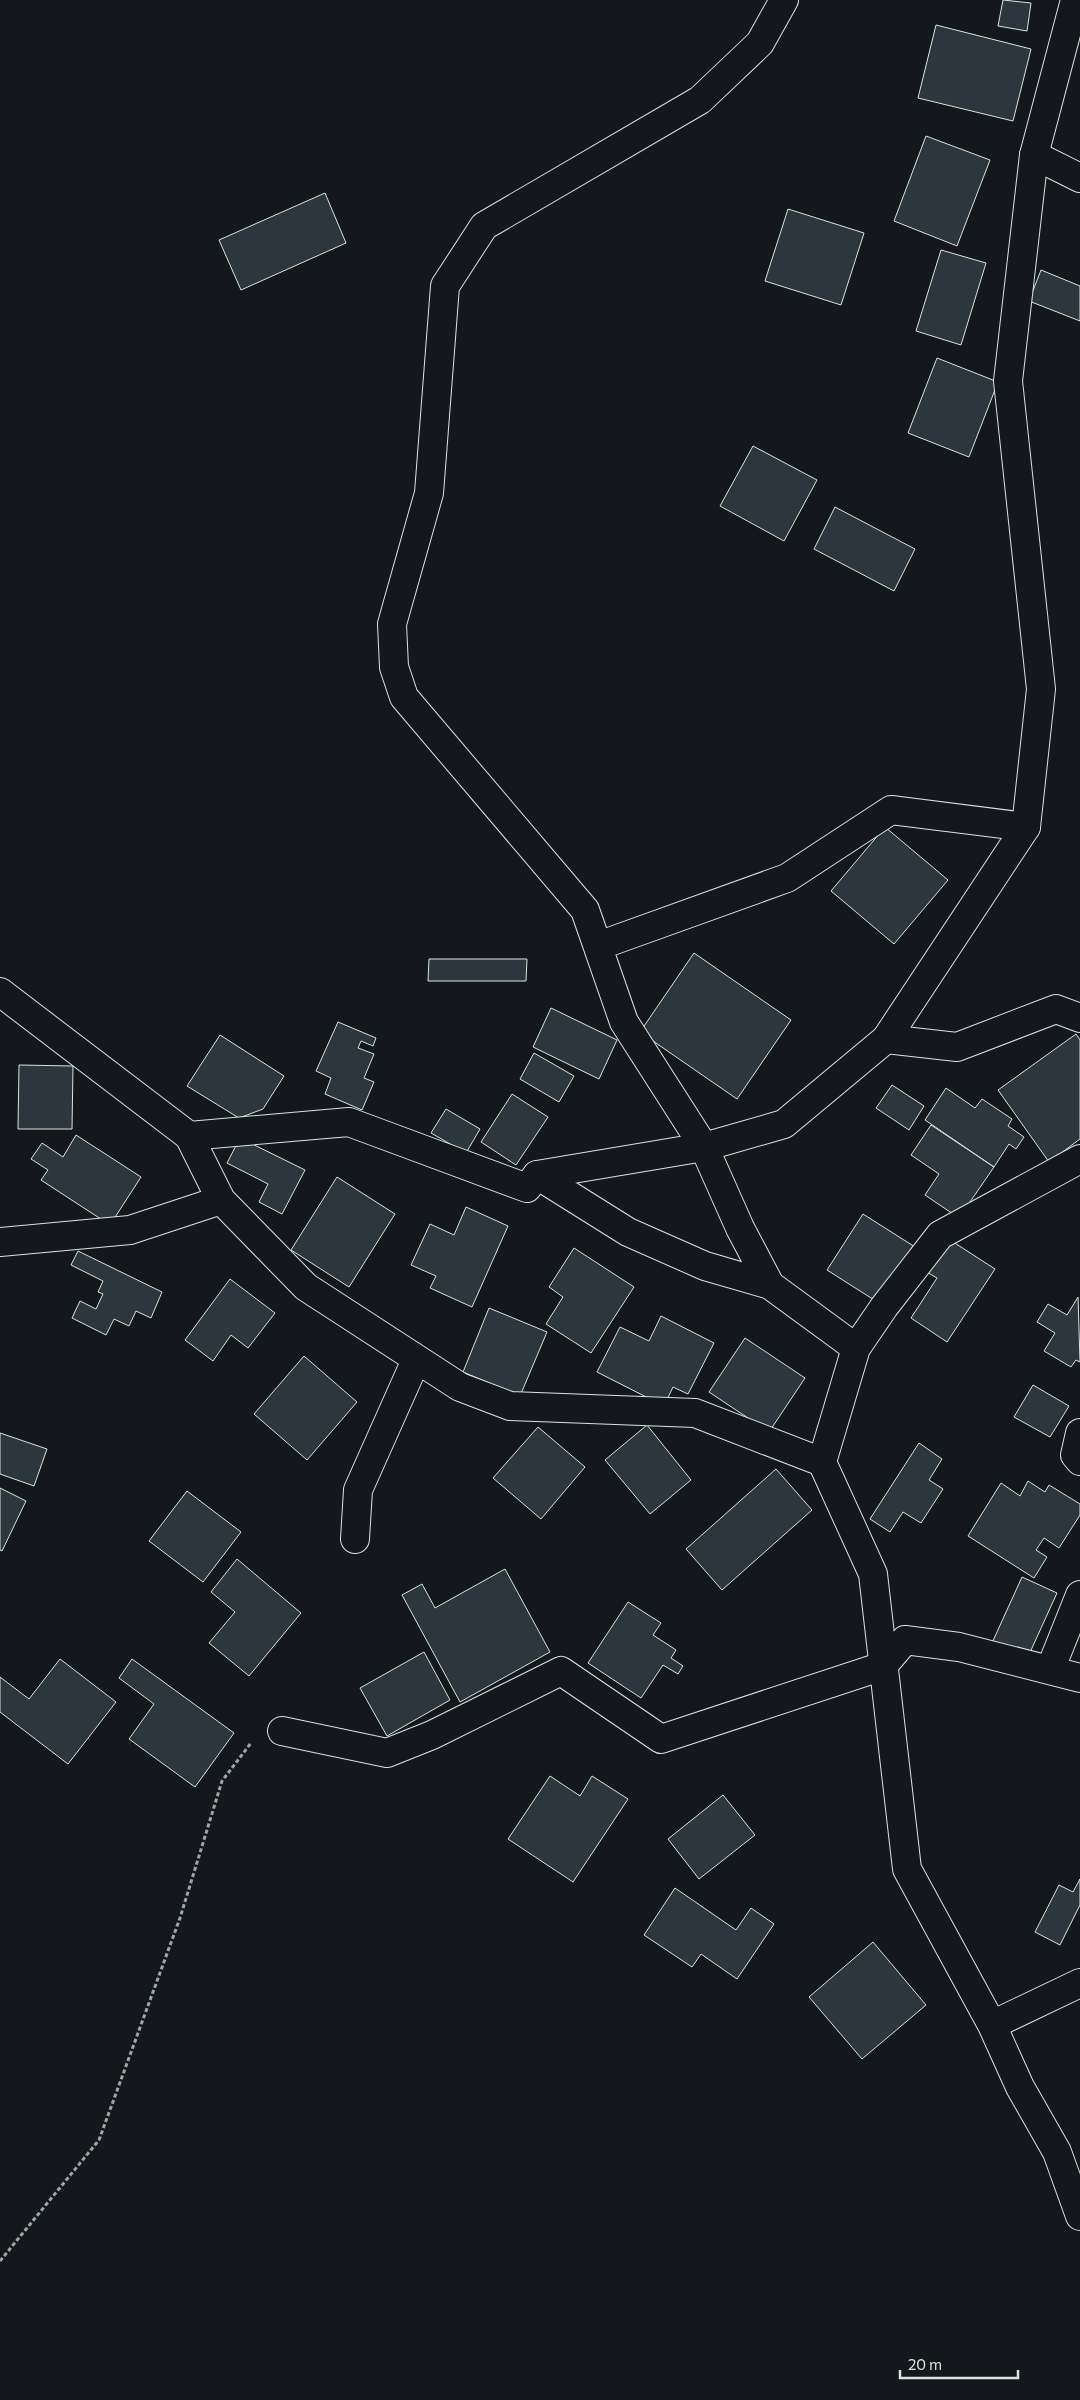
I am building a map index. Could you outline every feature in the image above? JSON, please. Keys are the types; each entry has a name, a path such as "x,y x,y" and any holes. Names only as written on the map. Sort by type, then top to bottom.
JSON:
{"street":[{"path":"770,1285 740,1228 704,1148 624,1022 586,910 404,697 394,667 392,624 429,493 445,286 484,226 700,100 760,43 784,0"},
{"path":"190,1136 349,1122 527,1188 537,1176 704,1148 784,1124 886,1039 1026,827 1041,689 1008,381 1034,155 1075,0"},
{"path":"1034,155 1080,178"},
{"path":"598,946 787,878 891,810 1026,827"},
{"path":"0,993 190,1136 221,1200 306,1287 460,1387 510,1406 694,1413 822,1462"},
{"path":"886,1039 957,1047 1056,1009 1080,1018"},
{"path":"1080,1159 940,1235 884,1307 856,1348 822,1462 873,1574 907,1869 992,2025 1020,2086 1057,2152 1080,2216"},
{"path":"537,1176 628,1232 705,1266 770,1285 856,1348"},
{"path":"0,1242 130,1230 221,1200"},
{"path":"355,1539 358,1490 416,1360"},
{"path":"1080,1433 1075,1455 1080,1461"},
{"path":"1050,1670 1080,1595"},
{"path":"282,1731 387,1753 432,1735 562,1671 661,1739 883,1666 905,1640 959,1647 1080,1678"},
{"path":"992,2025 1080,1983"}],"path":[{"path":"0,2261 99,2140 180,1918 222,1781 249,1744 282,1731"}],"building":[{"path":"1003,0 1031,3 1027,31 998,26"},
{"path":"936,25 1031,49 1013,121 918,98"},
{"path":"926,136 990,160 957,246 894,221"},
{"path":"325,193 346,243 241,290 219,240"},
{"path":"788,209 864,233 841,305 765,281"},
{"path":"941,250 986,263 961,345 916,331"},
{"path":"1041,270 1080,286 1080,321 1029,301"},
{"path":"937,358 998,382 969,457 908,433"},
{"path":"753,446 817,480 784,541 720,506"},
{"path":"835,507 915,549 894,591 814,549"},
{"path":"885,827 948,880 894,944 831,891"},
{"path":"694,953 791,1020 737,1099 640,1032"},
{"path":"429,959 527,959 526,981 428,981"},
{"path":"551,1008 617,1040 599,1079 533,1047"},
{"path":"338,1022 376,1038 373,1046 361,1041 358,1048 374,1054 364,1078 374,1082 362,1110 325,1094 331,1078 316,1071"},
{"path":"1076,1034 1080,1040 1080,1139 1049,1162 998,1090"},
{"path":"220,1035 284,1076 263,1109 239,1118 187,1086"},
{"path":"534,1053 574,1076 559,1102 520,1079"},
{"path":"19,1065 73,1066 72,1129 18,1129"},
{"path":"892,1085 924,1106 909,1130 876,1108"},
{"path":"946,1088 975,1108 982,1099 1012,1119 1008,1126 1024,1137 1016,1149 1009,1144 994,1167 925,1120"},
{"path":"512,1094 548,1117 516,1165 481,1142"},
{"path":"446,1109 480,1129 466,1153 431,1133"},
{"path":"931,1125 994,1167 959,1218 925,1195 939,1174 911,1155"},
{"path":"76,1135 141,1177 110,1225 41,1180 48,1170 31,1159 42,1143 63,1157"},
{"path":"240,1138 305,1170 282,1214 259,1202 268,1184 227,1163"},
{"path":"337,1177 395,1214 349,1287 291,1250"},
{"path":"466,1207 508,1226 472,1307 430,1288 436,1276 411,1265 430,1224 454,1235"},
{"path":"863,1214 915,1247 879,1303 827,1270"},
{"path":"947,1238 995,1269 947,1342 911,1318 937,1278 925,1271"},
{"path":"574,1248 634,1287 591,1353 546,1324 563,1297 549,1287"},
{"path":"78,1251 162,1292 151,1318 136,1311 129,1326 114,1319 106,1335 72,1318 80,1301 96,1309 103,1294 98,1292 103,1281 71,1265"},
{"path":"230,1279 275,1313 248,1348 231,1335 213,1361 185,1340"},
{"path":"1078,1297 1080,1362 1076,1360 1071,1367 1044,1351 1055,1333 1037,1322 1048,1304 1067,1315"},
{"path":"489,1308 547,1332 520,1396 463,1372"},
{"path":"661,1316 714,1343 688,1394 673,1387 664,1406 597,1372 620,1327 649,1341"},
{"path":"745,1338 805,1378 769,1432 709,1392"},
{"path":"304,1356 357,1402 307,1460 254,1414"},
{"path":"1033,1385 1069,1406 1050,1437 1014,1417"},
{"path":"647,1425 691,1480 650,1514 605,1460"},
{"path":"538,1427 585,1467 541,1519 493,1478"},
{"path":"0,1433 47,1449 34,1486 0,1474"},
{"path":"919,1443 942,1459 929,1480 943,1489 921,1523 903,1512 890,1532 870,1519"},
{"path":"776,1469 812,1510 722,1590 686,1549"},
{"path":"1028,1481 1045,1492 1049,1485 1080,1504 1080,1515 1059,1548 1044,1538 1036,1550 1047,1557 1034,1578 968,1536 1001,1483 1020,1496"},
{"path":"0,1488 26,1501 2,1551 0,1550"},
{"path":"187,1491 241,1532 203,1582 149,1541"},
{"path":"237,1559 301,1613 249,1676 209,1643 235,1612 211,1592"},
{"path":"505,1569 550,1652 460,1702 402,1595 422,1584 435,1608"},
{"path":"1022,1577 1057,1593 1027,1659 992,1643"},
{"path":"628,1602 661,1623 653,1635 676,1650 671,1658 683,1666 678,1674 663,1665 641,1698 588,1663"},
{"path":"424,1652 450,1700 387,1736 360,1688"},
{"path":"60,1659 116,1702 68,1764 0,1712 0,1677 29,1699"},
{"path":"132,1659 234,1733 195,1787 129,1739 154,1704 119,1678"},
{"path":"550,1776 580,1796 592,1776 628,1799 573,1882 508,1839"},
{"path":"723,1795 755,1835 699,1879 668,1839"},
{"path":"1080,1879 1080,1905 1060,1945 1035,1932 1059,1885 1073,1892"},
{"path":"675,1888 736,1930 751,1908 774,1924 737,1979 701,1954 692,1967 644,1935"},
{"path":"873,1942 926,2005 862,2059 809,1997"}]}
